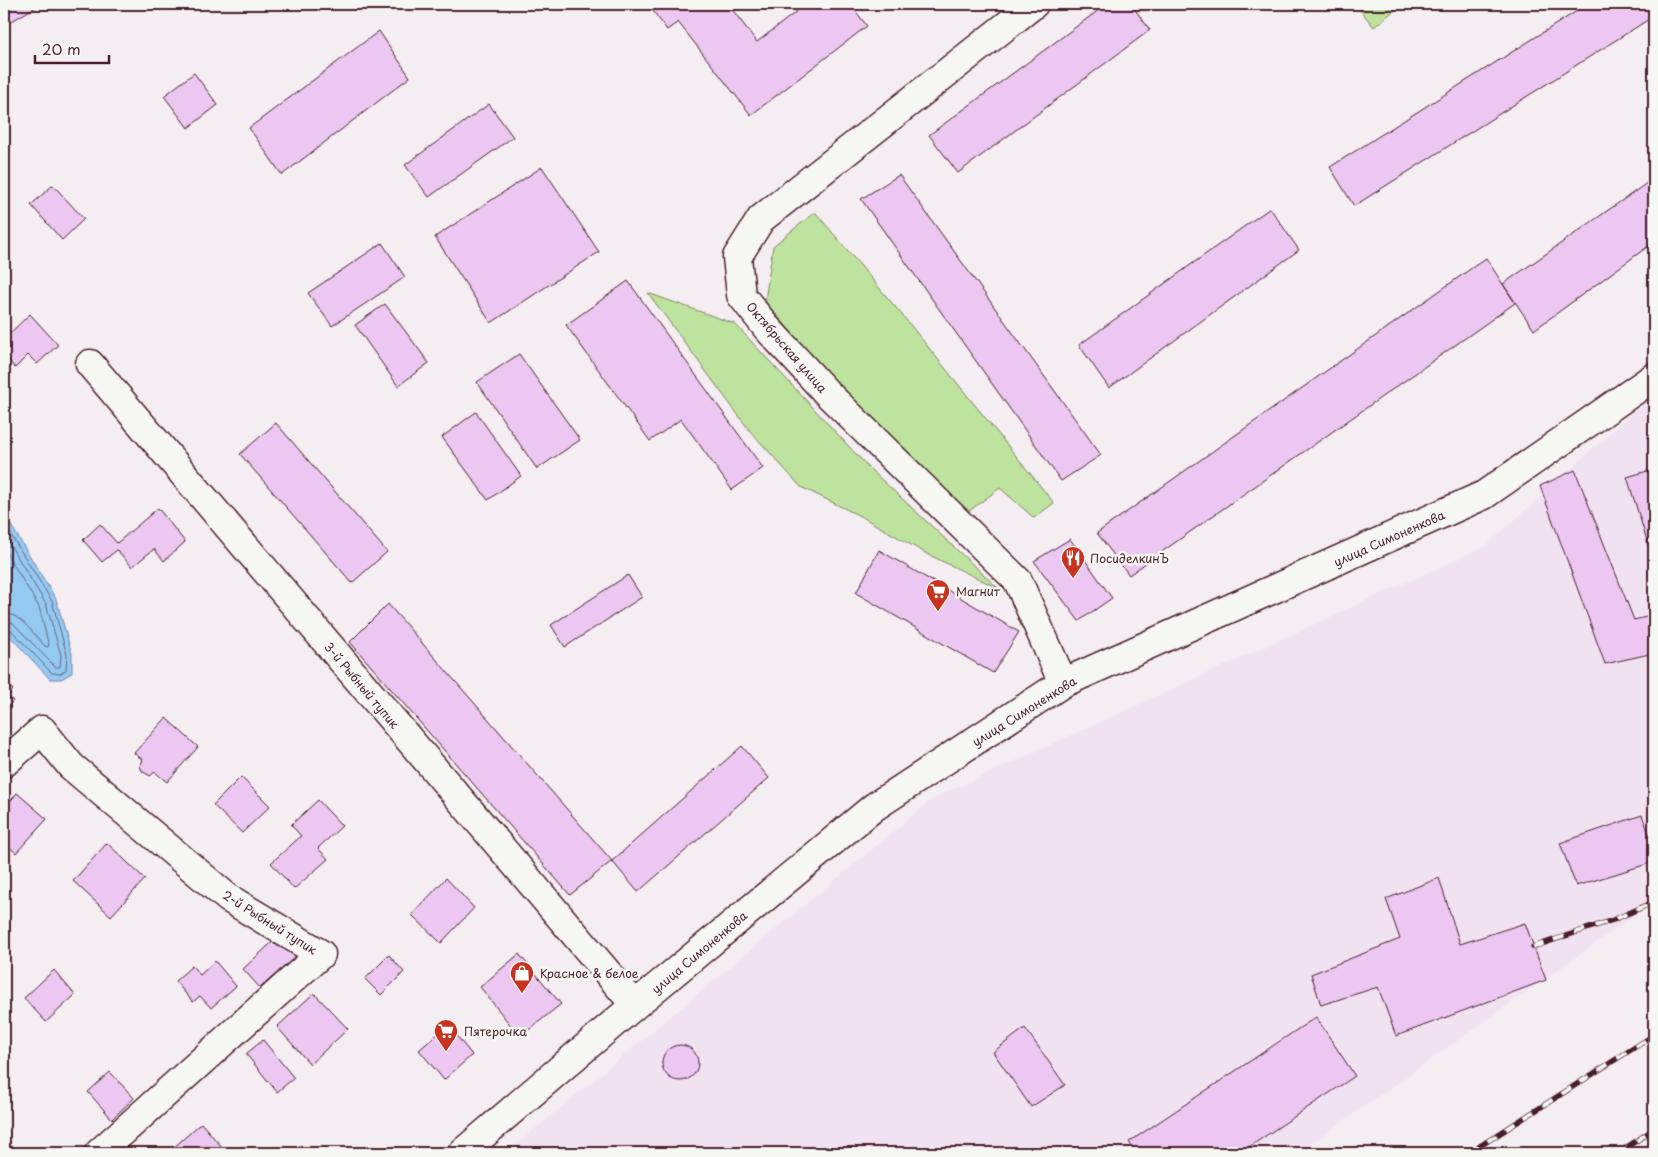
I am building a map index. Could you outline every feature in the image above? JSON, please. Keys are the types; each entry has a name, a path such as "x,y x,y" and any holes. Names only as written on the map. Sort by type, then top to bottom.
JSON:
{"street":[{"name":"Октябрьская улица","path":"1034,4 760,218 737,257 741,295 768,328 827,393 1018,581 1063,683"},
{"name":"3-й Рыбный тупик","path":"90,364 635,1005"},
{"name":"улица Симоненкова","path":"462,1153 635,1005 874,807 1063,683 1484,495 1654,377"},
{"name":"2-й Рыбный тупик","path":"4,763 42,730 71,766 228,898 321,954 99,1153"}],"shaded area":[{"path":"1654,393 1654,902 1298,1153 506,1153 934,798 1486,546"}],"green space":[{"path":"1355,4 1402,4 1374,27"},
{"path":"815,212 903,316 1054,503 1034,518 1000,488 965,514 830,378 765,301 773,246"},
{"path":"648,293 735,324 869,468 998,588 927,554 864,518 801,487 750,431"}],"water":[{"path":"4,514 56,599 72,654 72,673 61,679 50,679 4,630"}],"building":[{"path":"4,4 41,4 10,22 4,12"},
{"path":"648,4 728,4 757,42 796,12 790,4 850,4 867,26 751,115 678,22 667,30"},
{"path":"1107,4 1131,4 1150,30 958,173 929,135"},
{"path":"1588,4 1652,4 1654,16 1354,206 1330,167"},
{"path":"379,31 410,77 282,175 249,128"},
{"path":"194,73 218,105 188,128 164,96"},
{"path":"489,104 513,137 429,197 405,165"},
{"path":"542,167 599,252 491,323 435,237"},
{"path":"899,175 1101,455 1061,481 861,199"},
{"path":"1654,178 1654,242 1534,330 1503,284"},
{"path":"53,185 84,219 62,240 31,205"},
{"path":"1270,208 1299,250 1109,388 1079,345"},
{"path":"382,243 405,277 332,326 308,293"},
{"path":"1486,258 1515,303 1129,575 1097,533"},
{"path":"628,281 763,468 732,490 681,419 650,441 566,325"},
{"path":"385,304 429,363 398,386 355,325"},
{"path":"30,314 58,345 37,364 28,355 15,368 4,355 4,339"},
{"path":"519,354 580,440 537,469 477,382"},
{"path":"476,412 521,476 488,500 442,437"},
{"path":"276,423 387,552 352,583 240,454"},
{"path":"1654,469 1654,563 1627,477"},
{"path":"1575,470 1634,620 1654,615 1654,653 1605,664 1540,486"},
{"path":"158,508 185,542 164,561 154,549 132,567 117,550 102,562 83,540 100,524 117,543"},
{"name":"ПосиделкинЪ","path":"1070,539 1112,598 1079,621 1034,561"},
{"name":"Магнит","path":"879,550 1019,632 993,673 856,593"},
{"path":"628,575 642,597 565,647 551,625"},
{"path":"388,604 612,861 570,895 350,642"},
{"path":"4,681 13,690 8,696 13,701 4,710"},
{"path":"166,718 198,747 167,782 155,772 150,776 142,771 140,766 143,760 134,753"},
{"path":"742,746 769,778 638,892 612,861"},
{"path":"241,777 270,806 242,833 213,805"},
{"path":"17,793 47,819 16,853 4,842 4,809"},
{"path":"318,800 342,826 318,848 328,859 294,889 271,863 301,836 291,825"},
{"path":"1642,815 1654,847 1654,862 1576,886 1560,843"},
{"path":"107,843 145,879 111,916 73,881"},
{"path":"446,878 474,908 441,943 412,915"},
{"path":"1439,878 1460,944 1525,923 1546,980 1396,1036 1378,987 1321,1005 1311,974 1400,939 1386,899"},
{"path":"281,934 299,954 260,988 243,969"},
{"path":"519,954 561,1004 520,1037 480,987"},
{"path":"389,955 404,972 381,995 365,979"},
{"path":"215,961 236,986 211,1008 200,996 193,1002 175,981 192,966 200,975"},
{"path":"54,970 75,995 46,1022 24,998"},
{"path":"314,993 348,1029 310,1064 277,1027"},
{"path":"1316,1017 1355,1076 1240,1153 1136,1153 1129,1142"},
{"path":"448,1025 472,1055 444,1080 419,1050"},
{"path":"1025,1028 1065,1085 1031,1107 993,1052"},
{"path":"263,1040 294,1078 277,1092 246,1054"},
{"path":"680,1045 687,1046 693,1050 697,1056 697,1070 693,1076 687,1080 680,1081 673,1080 667,1076 663,1070 662,1063 663,1056 667,1050 673,1046"},
{"path":"110,1072 134,1098 112,1119 88,1092"},
{"path":"201,1123 222,1147 216,1153 174,1153 171,1150"}],"railway":[{"path":"1533,947 1613,920 1654,902"},
{"path":"1469,1153 1654,1035"},
{"path":"1618,1153 1654,1129"}],"place":[{"name":"ПосиделкинЪ","path":"1073,579"},
{"name":"Магнит","path":"938,612"},
{"name":"Красное & белое","path":"522,994"},
{"name":"Пятерочка","path":"446,1052"}]}
